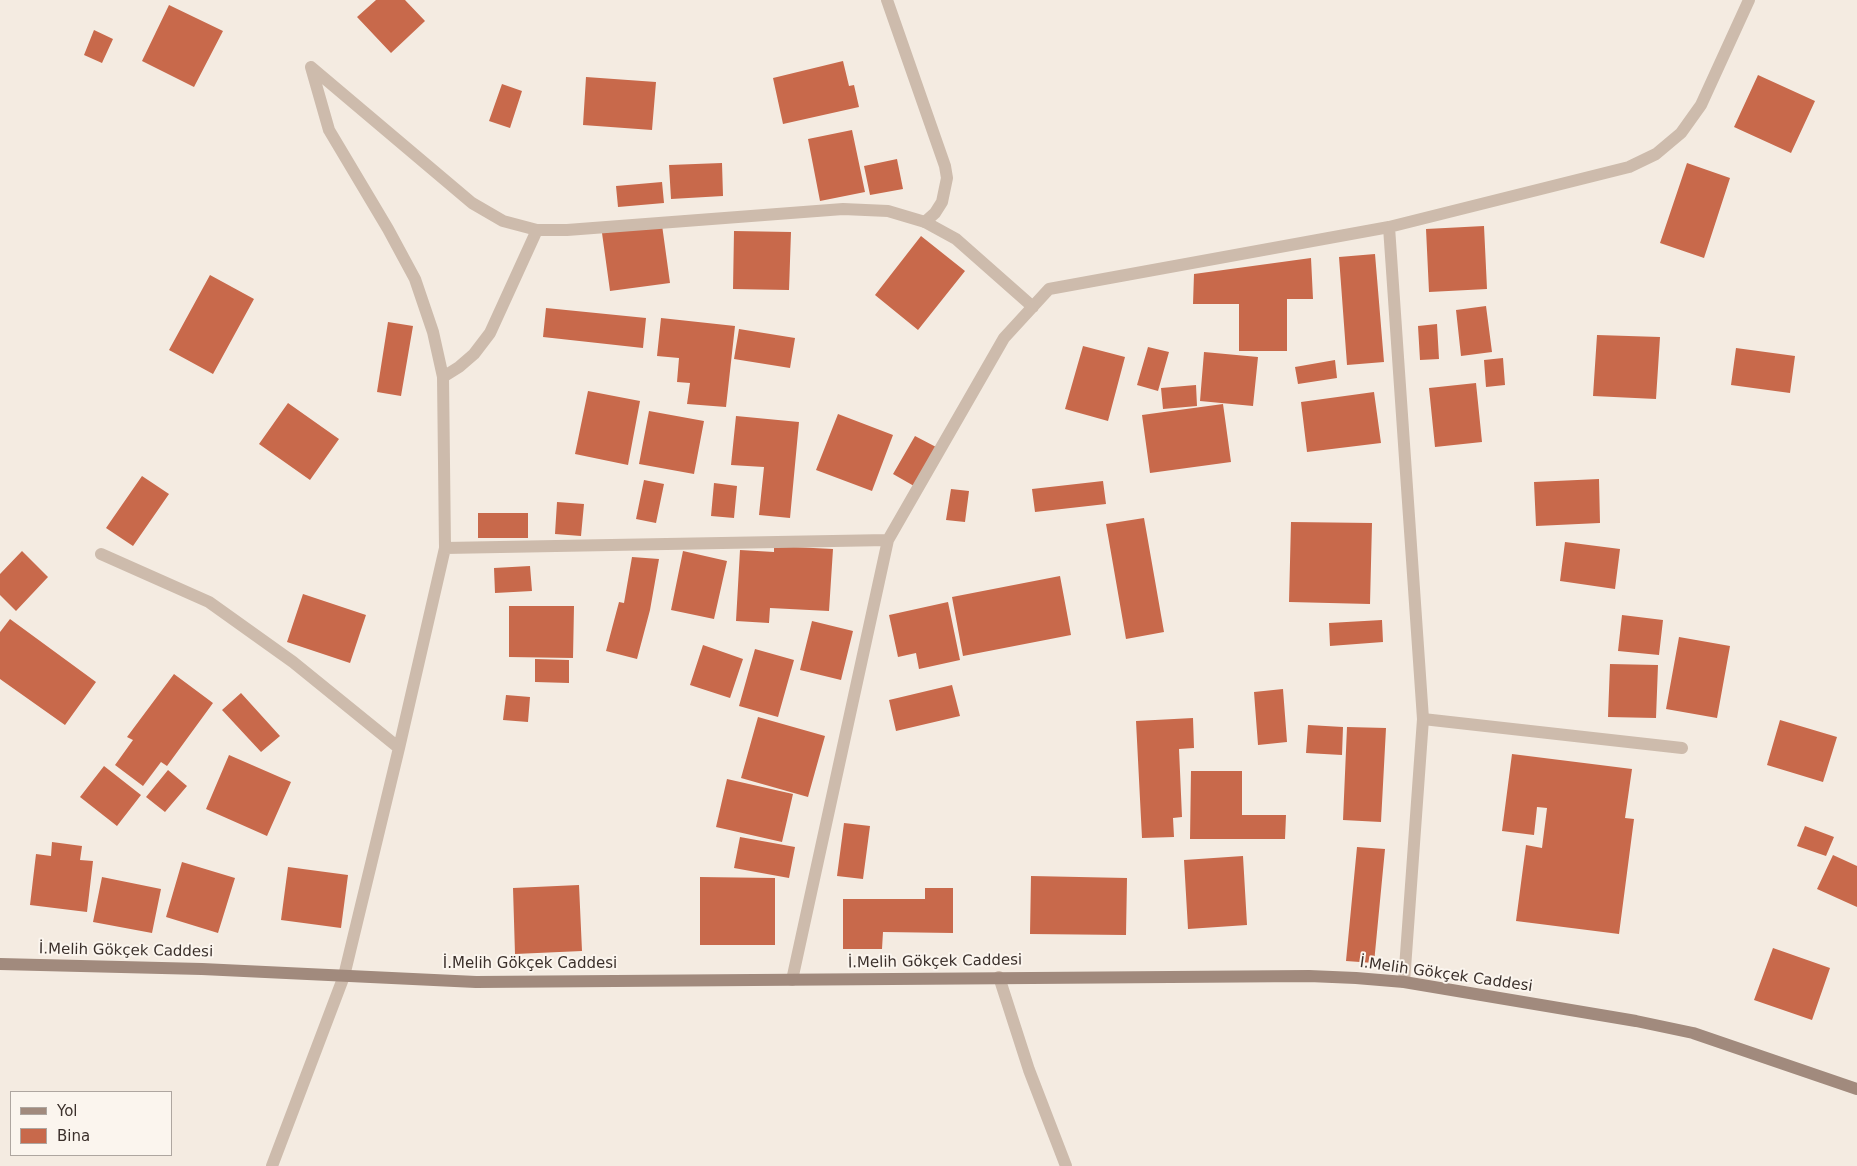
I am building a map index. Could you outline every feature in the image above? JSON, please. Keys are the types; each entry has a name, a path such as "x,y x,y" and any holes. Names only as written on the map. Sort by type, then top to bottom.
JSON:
{"street":[{"path":"887,0 945,166 947,178 942,202 935,213 925,222"},
{"path":"792,980 888,540 1004,338 1049,289 1389,227 1629,167 1656,154 1681,133 1701,105 1749,0"},
{"path":"272,1166 344,976 445,548 443,377 433,332 415,279 388,229 329,130 311,67 472,204 503,221 537,230 567,230 843,209 888,211 925,222 956,239 1033,306"},
{"path":"1389,227 1423,719 1404,982"},
{"path":"443,377 460,367 486,339 537,230"},
{"path":"445,548 888,540"},
{"path":"101,554 209,602 293,662 399,748"},
{"path":"1423,719 1682,748"},
{"name":"İ.Melih Gökçek Caddesi","path":"0,964 193,968 476,982 1309,976 1404,982 1693,1033 1857,1088"},
{"path":"999,977 1029,1070 1066,1166"}],"building":[{"path":"376,0 405,0 425,21 391,53 357,17"},
{"path":"169,5 223,31 194,87 142,61"},
{"path":"94,30 113,39 102,63 84,55"},
{"path":"843,61 849,86 854,85 859,107 783,124 773,78"},
{"path":"1758,75 1815,101 1791,153 1734,127"},
{"path":"586,77 656,82 652,130 583,125"},
{"path":"502,84 522,91 510,128 489,121"},
{"path":"852,130 865,192 820,201 808,139"},
{"path":"897,159 903,189 870,195 864,166"},
{"path":"722,163 723,196 671,199 669,165"},
{"path":"1687,163 1730,178 1704,258 1660,243"},
{"path":"662,182 664,203 618,207 616,186"},
{"path":"662,225 670,283 610,291 602,233"},
{"path":"1484,226 1487,289 1429,292 1426,229"},
{"path":"734,231 791,232 789,290 733,289"},
{"path":"921,236 965,271 918,330 875,295"},
{"path":"1375,254 1384,362 1347,365 1339,257"},
{"path":"1311,258 1313,299 1287,299 1287,351 1239,351 1239,304 1193,304 1194,274"},
{"path":"210,275 254,299 213,374 169,350"},
{"path":"1486,306 1492,352 1461,356 1456,310"},
{"path":"546,308 646,318 643,348 543,337"},
{"path":"661,318 735,326 726,407 687,404 690,383 677,382 679,358 657,356"},
{"path":"388,322 413,326 401,396 377,392"},
{"path":"1437,324 1439,359 1420,360 1418,326"},
{"path":"739,329 795,338 790,368 734,359"},
{"path":"1597,335 1660,337 1656,399 1593,396"},
{"path":"1083,346 1125,357 1108,421 1065,409"},
{"path":"1148,347 1169,352 1158,391 1137,385"},
{"path":"1736,348 1795,356 1790,393 1731,385"},
{"path":"1204,352 1258,357 1253,406 1200,401"},
{"path":"1503,358 1505,385 1486,387 1484,360"},
{"path":"1335,360 1337,378 1298,384 1295,367"},
{"path":"1476,383 1482,442 1435,447 1429,388"},
{"path":"1196,385 1197,406 1163,409 1161,388"},
{"path":"588,391 640,401 628,465 575,454"},
{"path":"1374,392 1381,443 1307,452 1301,402"},
{"path":"288,403 339,439 310,480 259,444"},
{"path":"1223,404 1231,462 1150,473 1142,415"},
{"path":"649,411 704,421 694,474 639,464"},
{"path":"838,414 893,435 872,491 816,470"},
{"path":"736,416 799,422 790,518 759,515 764,467 731,465"},
{"path":"915,436 936,447 914,486 893,474"},
{"path":"142,476 169,494 133,546 106,528"},
{"path":"1599,479 1600,523 1536,526 1534,482"},
{"path":"644,480 664,484 656,523 636,519"},
{"path":"1103,481 1106,504 1035,512 1032,489"},
{"path":"714,483 737,486 734,518 711,516"},
{"path":"951,489 969,491 965,522 946,520"},
{"path":"557,502 584,504 581,536 555,534"},
{"path":"478,513 528,513 528,538 478,538"},
{"path":"1144,518 1164,632 1126,639 1106,524"},
{"path":"1291,522 1372,523 1370,604 1289,602"},
{"path":"1565,542 1620,549 1615,589 1560,581"},
{"path":"774,546 833,549 829,611 770,608 769,623 736,621 740,550 774,552"},
{"path":"22,551 48,577 16,611 0,595 0,574"},
{"path":"683,551 727,561 714,619 671,610"},
{"path":"632,557 659,559 650,610 637,659 606,651 619,602 624,603"},
{"path":"530,566 532,591 495,593 494,568"},
{"path":"1060,576 1071,635 963,656 952,597"},
{"path":"303,594 366,615 350,663 287,642"},
{"path":"948,602 960,660 919,669 916,653 898,657 889,615"},
{"path":"509,606 574,606 573,658 509,657"},
{"path":"1622,615 1663,620 1659,655 1618,651"},
{"path":"10,619 96,682 65,725 0,679 0,632"},
{"path":"1382,620 1383,642 1330,646 1329,623"},
{"path":"812,621 853,631 841,680 800,670"},
{"path":"1679,637 1730,646 1717,718 1666,709"},
{"path":"703,645 743,659 730,698 690,685"},
{"path":"755,649 794,660 778,717 739,706"},
{"path":"535,659 569,660 569,683 535,682"},
{"path":"1610,664 1658,665 1656,718 1608,717"},
{"path":"174,674 213,703 167,766 161,762 143,786 115,765 133,740 127,737"},
{"path":"952,685 960,716 896,731 889,700"},
{"path":"1283,689 1287,742 1258,745 1254,692"},
{"path":"241,693 280,736 261,752 222,710"},
{"path":"506,695 530,697 528,722 503,720"},
{"path":"758,717 825,736 808,797 741,778"},
{"path":"1193,718 1194,748 1179,749 1182,817 1173,818 1174,837 1142,838 1136,721"},
{"path":"1780,720 1837,737 1823,782 1767,765"},
{"path":"1308,725 1343,727 1342,755 1306,753"},
{"path":"1347,727 1386,728 1381,822 1343,820"},
{"path":"1512,754 1632,769 1625,818 1634,819 1619,934 1516,921 1526,845 1542,848 1547,808 1537,807 1534,835 1502,831"},
{"path":"229,755 291,782 267,836 206,809"},
{"path":"104,766 141,795 117,826 80,797"},
{"path":"168,770 187,786 165,812 146,797"},
{"path":"1191,771 1242,771 1242,815 1286,815 1285,839 1190,839"},
{"path":"727,779 793,794 782,842 716,827"},
{"path":"844,823 870,826 863,879 837,876"},
{"path":"1805,826 1834,837 1826,856 1797,846"},
{"path":"740,837 795,847 789,878 734,868"},
{"path":"52,842 82,846 80,860 93,861 87,912 30,905 36,854 51,856"},
{"path":"1357,847 1385,849 1374,963 1346,961"},
{"path":"1833,855 1857,866 1857,907 1817,889"},
{"path":"1243,856 1247,925 1188,929 1184,860"},
{"path":"182,862 235,878 218,933 166,917"},
{"path":"288,867 348,875 341,928 281,920"},
{"path":"1031,876 1127,878 1126,935 1030,934"},
{"path":"102,877 161,889 152,933 93,922"},
{"path":"700,877 775,878 775,945 700,945"},
{"path":"579,885 582,951 515,954 513,888"},
{"path":"925,888 953,888 953,933 883,932 882,949 843,949 843,899 925,899"},
{"path":"1773,948 1830,968 1812,1020 1754,1000"}]}
